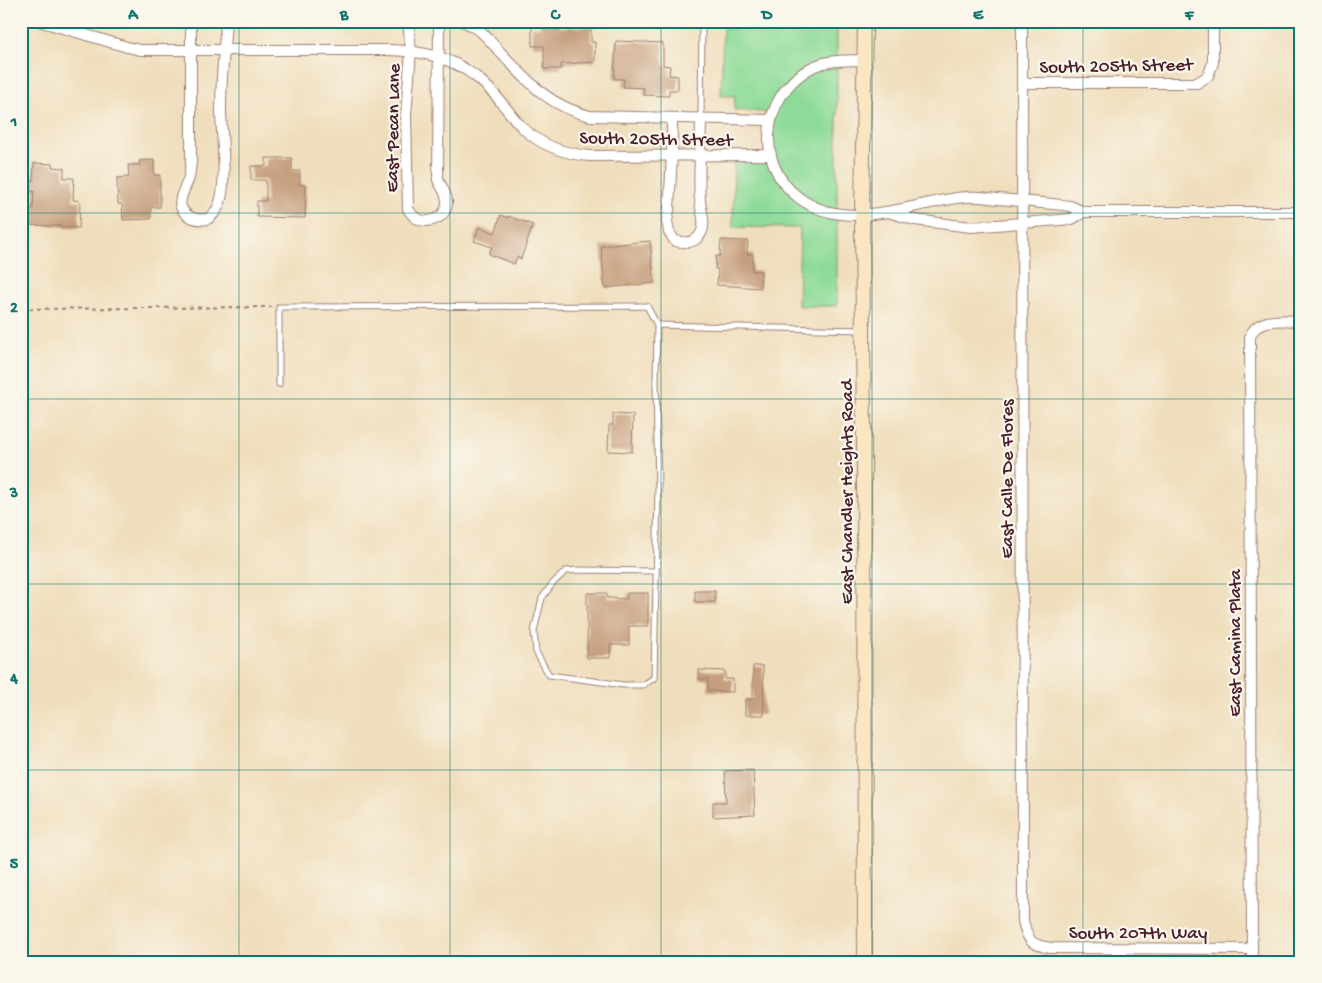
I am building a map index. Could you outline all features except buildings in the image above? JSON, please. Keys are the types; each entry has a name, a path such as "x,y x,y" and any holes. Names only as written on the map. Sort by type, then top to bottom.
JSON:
{"main road":[{"name":"East Chandler Heights Road","path":"865,21 862,215 865,962"}],"street":[{"name":"South 205th Street","path":"39,21 134,49 155,51 411,51 438,56 465,69 496,96 524,130 537,139 562,151 590,156 771,155"},
{"path":"191,21 191,163 189,178 181,198 181,207 189,217 197,219 208,219 215,213 220,204 223,174 221,108 226,21"},
{"name":"East Pecan Lane","path":"408,21 411,51 406,114 407,204 408,209 416,218 426,221 438,218 444,213 447,203 446,194 438,180 438,21"},
{"name":"South 205th Street","path":"462,21 473,26 488,37 533,86 547,98 568,109 590,116 771,120"},
{"name":"East Calle De Flores","path":"1022,21 1023,922 1027,937"},
{"name":"South 205th Street","path":"1022,83 1197,83 1208,76 1213,63 1213,21"},
{"path":"865,60 832,61 810,68 791,83 777,103 771,120 769,146 771,155 778,174 787,186 797,197 811,206 841,214 862,215 890,212 967,196 1070,206 1084,212 1301,212"},
{"path":"672,118 672,156 667,221 669,232 675,241 684,243 696,240 704,225 700,200 701,118"},
{"path":"890,212 915,220 971,227 1072,219 1084,212"},
{"name":"East Camina Plata","path":"1252,962 1249,344 1252,331 1261,323 1301,321"},
{"name":"South 207th Way","path":"1027,937 1037,946 1051,948 1252,949"}],"lane":[{"path":"701,118 702,21"},
{"path":"279,384 279,307 647,306 657,325 658,490 654,678 644,685 624,685 549,675 536,652 534,631 542,598 553,583 566,571 656,571"},
{"path":"657,325 863,330"}],"path":[{"path":"21,308 279,307"}],"green space":[{"path":"723,28 837,28 837,306 798,306 800,228 733,227 734,160 765,161 765,112 734,110 735,96 721,96"}]}
